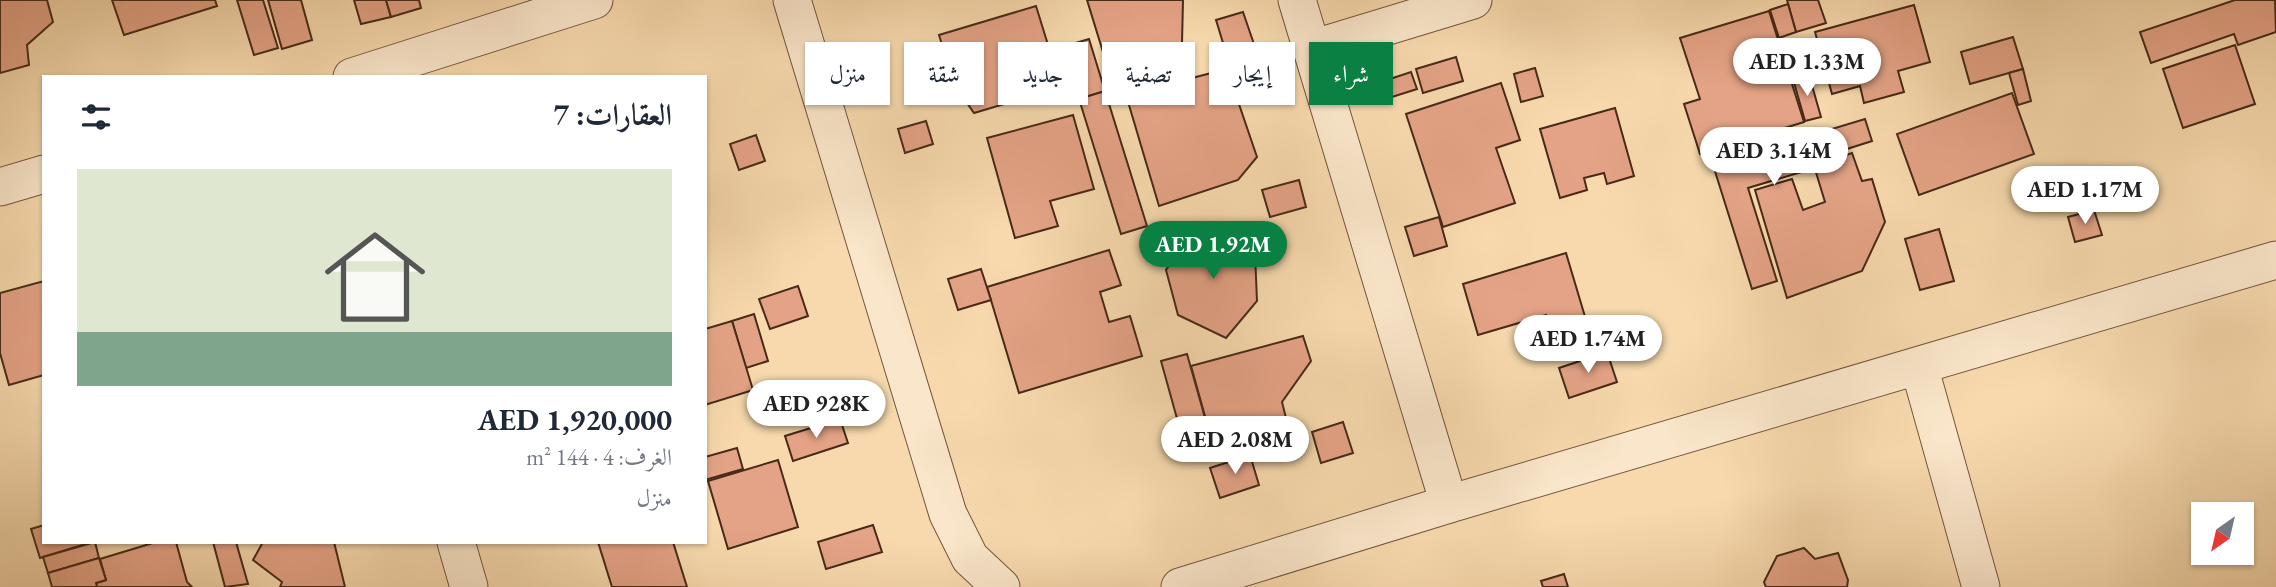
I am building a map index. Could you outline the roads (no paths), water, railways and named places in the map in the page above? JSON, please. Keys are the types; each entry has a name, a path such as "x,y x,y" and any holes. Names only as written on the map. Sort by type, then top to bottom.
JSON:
{"street":[{"path":"358,75 594,0"},
{"path":"792,0 948,514 970,558 1001,587"},
{"path":"1297,0 1310,42"},
{"path":"1335,42 1473,0"},
{"path":"1329,105 1449,505"},
{"path":"0,187 42,175"},
{"path":"1180,587 2276,260"},
{"path":"1919,366 1982,587"},
{"path":"457,544 469,587"}]}
